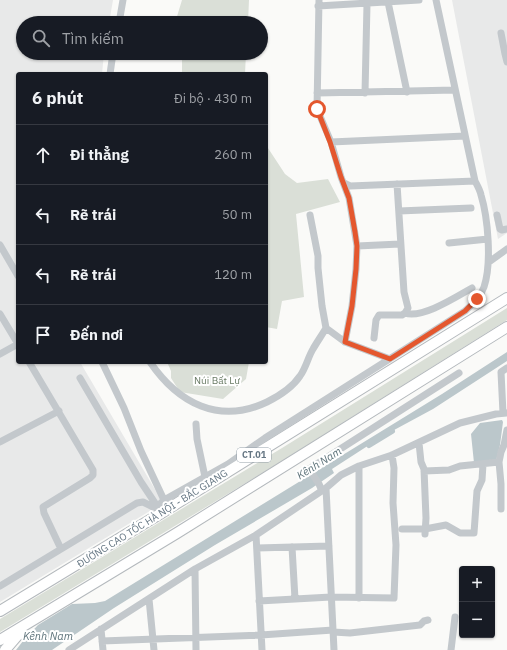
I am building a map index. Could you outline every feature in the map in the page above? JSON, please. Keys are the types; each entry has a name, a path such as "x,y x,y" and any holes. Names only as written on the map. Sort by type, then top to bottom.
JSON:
{"highway":[{"name":"ĐƯỜNG CAO TỐC HÀ NỘI - BẮC GIANG","path":"0,611 163,512 507,298"},
{"name":"CT.01","path":"0,640 507,327"},
{"path":"5,650 17,636 81,591"}],"street":[{"path":"120,16 123,0"},
{"path":"345,342 352,306 357,246 349,198 317,109 318,3 367,4 419,0"},
{"path":"0,586 139,502 143,502 150,506 157,506 164,500 228,464 271,434 465,311 477,299 484,287 489,262 488,239 481,194 475,181 436,0"},
{"path":"388,2 407,92"},
{"path":"365,93 367,4"},
{"path":"501,33 507,62"},
{"path":"110,72 112,60"},
{"path":"317,94 455,90"},
{"path":"330,142 465,136"},
{"path":"344,183 350,186 475,181"},
{"path":"398,184 400,244 404,292 408,308 405,313"},
{"path":"399,211 471,208"},
{"path":"310,215 318,256 322,306 326,328 345,342 390,359"},
{"path":"497,215 500,229 507,229"},
{"path":"449,243 488,239"},
{"path":"357,246 400,244"},
{"path":"0,246 16,273"},
{"path":"489,262 507,249"},
{"path":"374,338 376,320 379,315 402,315 405,313 416,314 434,309 472,288"},
{"path":"0,314 16,341"},
{"path":"152,364 169,386 197,405 214,411 234,412 254,408 274,398 290,387 301,375 312,349 326,328"},
{"path":"0,354 16,345"},
{"path":"30,364 93,470 93,475 90,478 43,507 44,514 62,548"},
{"path":"103,364 164,500"},
{"path":"68,650 195,569 256,535 341,475 360,466 392,455 460,423 505,413 501,372 507,368"},
{"path":"334,650 329,546 322,488 309,469 459,373"},
{"path":"80,378 141,482 157,506"},
{"path":"0,442 58,411"},
{"path":"196,424 197,439 205,477"},
{"path":"501,509 499,462 504,450 507,430"},
{"path":"419,443 421,462 424,472 426,518 425,532"},
{"path":"259,601 331,597 394,598 396,545 393,503 394,468 392,455"},
{"path":"424,472 449,470 460,466 499,462"},
{"path":"402,529 425,532 446,525 460,533 474,533 477,491 482,480 483,464"},
{"path":"359,598 360,466"},
{"path":"256,535 262,650"},
{"path":"257,548 329,546"},
{"path":"292,547 295,599"},
{"path":"195,569 196,650"},
{"path":"149,599 154,650"},
{"path":"451,650 455,617"},
{"path":"102,641 333,631 350,633 420,625 424,620 428,620"},
{"path":"102,629 103,650"}],"shaded area":[{"path":"0,0 113,0 110,16 16,16 16,60 103,60 102,72 16,72 16,364 81,364 163,503 0,602"},
{"path":"452,0 507,0 507,233 498,239"}],"green space":[{"path":"182,0 249,0 248,16 177,16"},
{"path":"182,60 246,60 245,72 182,72"},
{"path":"268,148 285,174 297,183 328,179 340,202 296,214 304,297 282,301 277,329 268,327"},
{"path":"507,308 507,320 282,461 0,632 0,619 282,448"},
{"name":"Núi Bất Lự","path":"168,364 249,364 246,379 223,399 180,392 171,378 171,371"}],"water":[{"name":"Kênh Nam","path":"507,352 507,361 433,409 383,436 332,469 334,473 312,488 215,545 114,608 52,650 16,650 38,625 72,604 105,601 442,394"},
{"path":"502,420 500,445 496,461 474,463 471,434 480,423"}],"waterway":[{"name":"Kênh Nam","path":"369,445 392,431"}],"route":[{"path":"317,109 349,198 357,246 352,306 345,342 390,359 465,311 477,299"}]}
